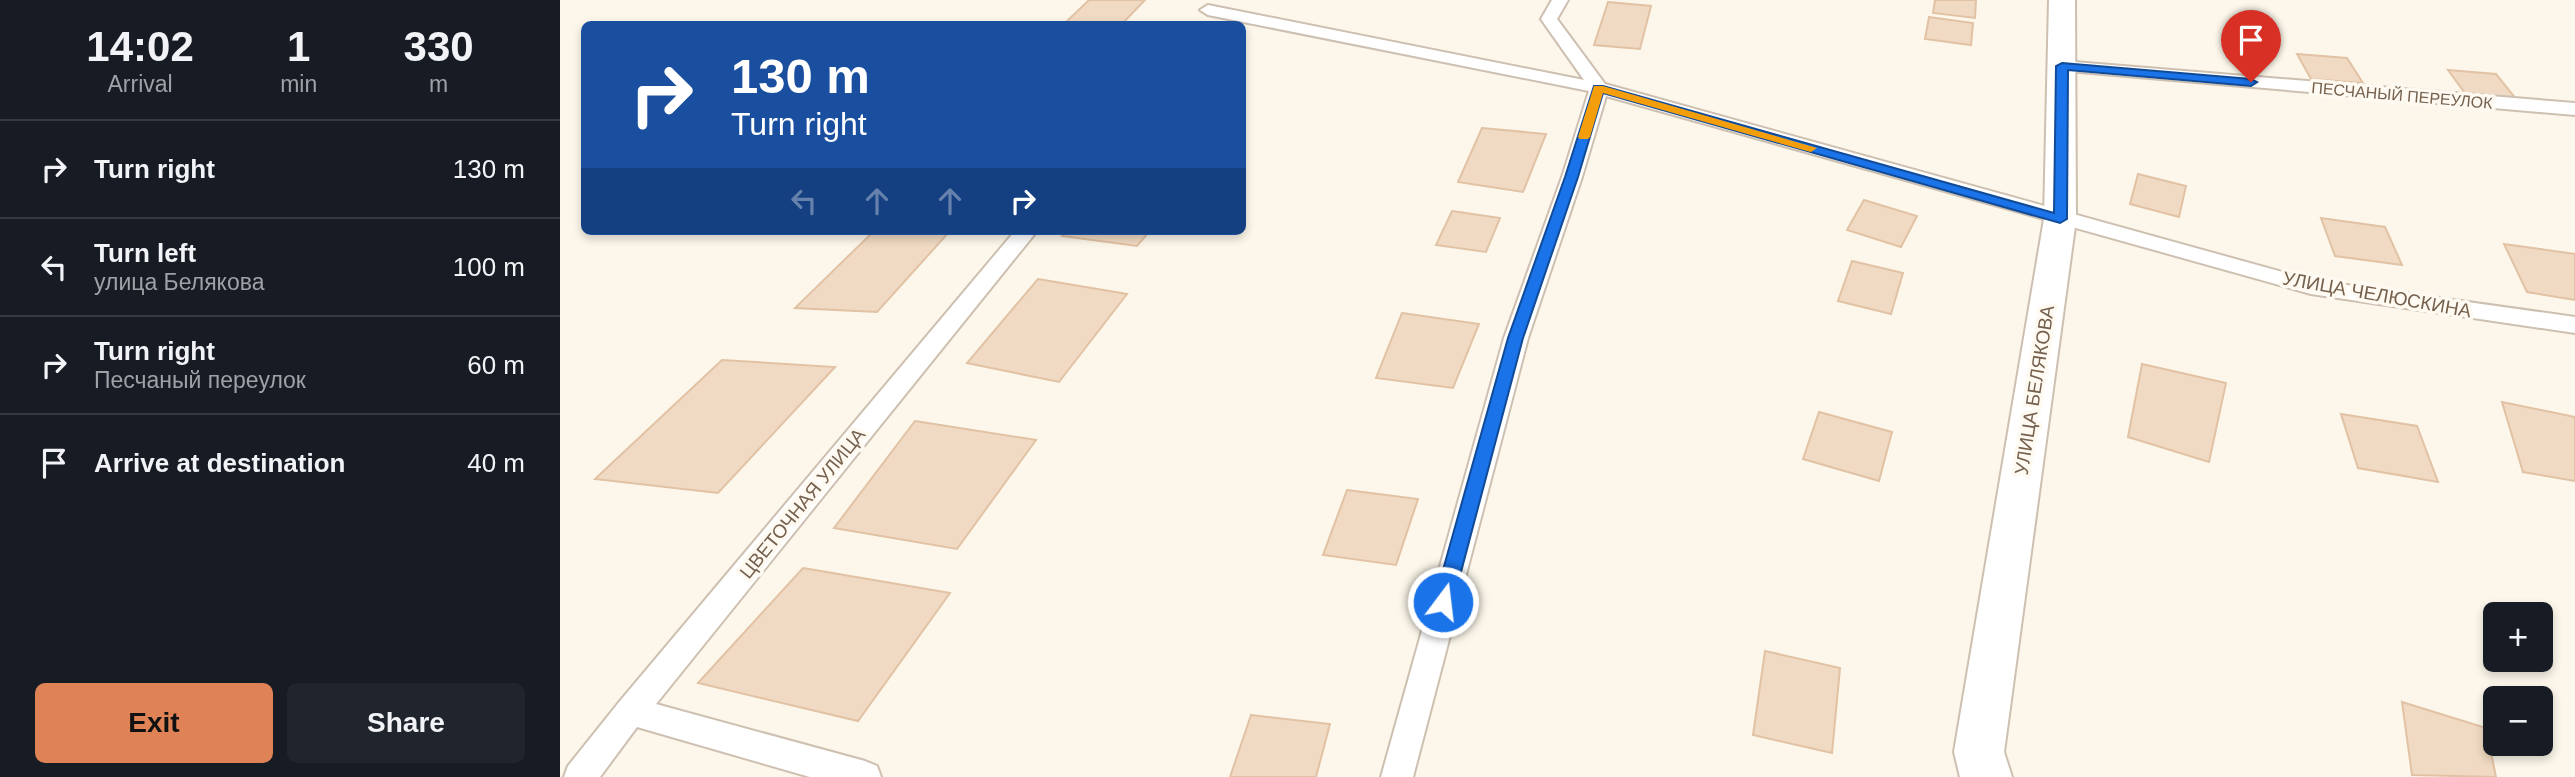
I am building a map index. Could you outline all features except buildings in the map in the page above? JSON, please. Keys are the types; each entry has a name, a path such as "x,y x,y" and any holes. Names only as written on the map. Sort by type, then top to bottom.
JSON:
{"street":[{"name":"УЛИЦА БЕЛЯКОВА","path":"1986,777 1979,752 2060,219 2062,0"}],"lane":[{"path":"1397,777 1516,338 1572,177 1599,88 1549,19 1560,0"},
{"path":"1199,21 1212,5"},
{"name":"УЛИЦА ЧЕЛЮСКИНА","path":"1212,5 1599,88 2311,287 2575,326"},
{"name":"ПЕСЧАНЫЙ ПЕРЕУЛОК","path":"2062,66 2575,109"},
{"name":"ЦВЕТОЧНАЯ УЛИЦА","path":"580,777 631,711 1023,235"},
{"path":"631,711 865,777"}],"slow traffic":[{"path":"1584,137 1599,88 1811,148"}],"route":[{"path":"1443,602 1516,338 1572,177 1599,88 2060,219 2062,66 2251,82"}]}
